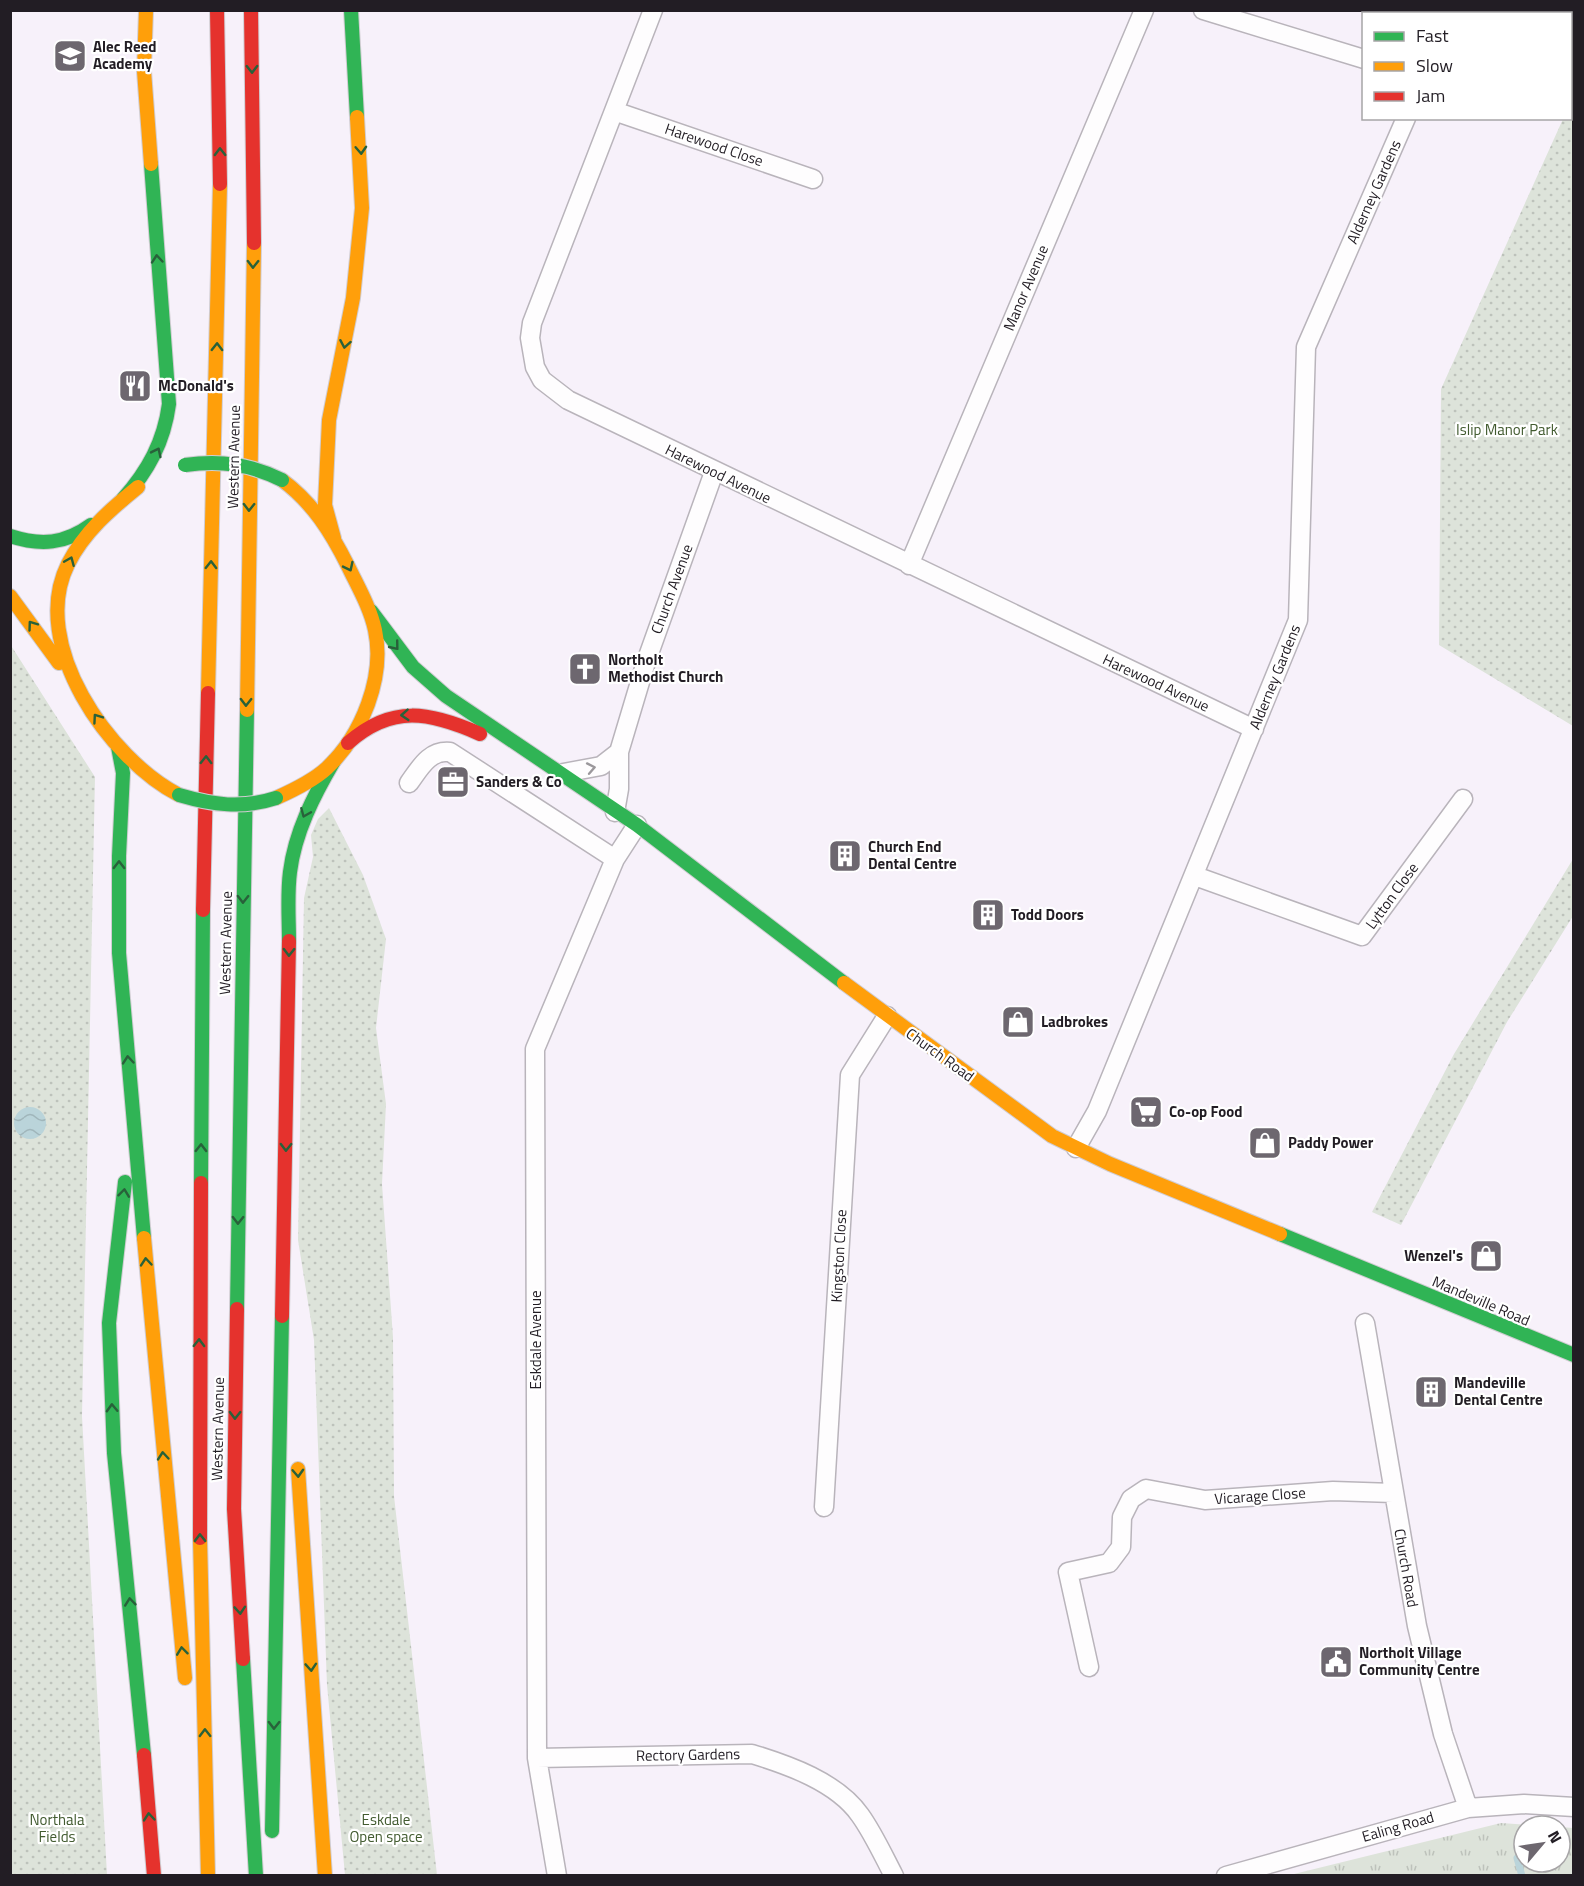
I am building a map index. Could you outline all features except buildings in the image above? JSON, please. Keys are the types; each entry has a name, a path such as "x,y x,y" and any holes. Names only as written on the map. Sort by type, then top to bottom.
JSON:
{"main road":[{"path":"123,499 145,472 160,448 169,404 144,71 146,10"},
{"name":"Western Avenue","path":"208,1875 198,1465 203,897 220,185 217,10"},
{"name":"Western Avenue","path":"251,10 255,183 234,1509 256,1875"},
{"path":"334,538 325,505 327,439 353,298 362,208 351,10"},
{"path":"354,39 358,10"},
{"path":"10,536 39,544 55,543 78,534 123,499 164,473 185,465 227,462 256,468 282,480 308,500 334,538 363,597 387,636 428,681 471,714 551,769"},
{"path":"77,688 61,650 57,632 58,598 74,552 101,517"},
{"path":"10,596 118,747 149,780 179,795 218,806 250,806 276,798 300,786 334,762"},
{"path":"345,747 364,710 377,655 376,638 363,597"},
{"path":"272,1840 285,1246 290,873 295,841 303,819 334,762 363,729 379,720 419,714 455,723 551,769"},
{"path":"118,747 123,773 119,856 119,953 175,1590 187,1697"},
{"name":"Church Road","path":"551,769 637,825 887,1016 1027,1118 1076,1148 1377,1274"},
{"path":"133,1118 109,1323 114,1453 135,1646 154,1875"},
{"path":"285,1246 295,1411"},
{"name":"Mandeville Road","path":"1377,1274 1574,1355"},
{"path":"298,1458 325,1875"},
{"path":"190,1721 208,1875"}],"street":[{"name":"Harewood Avenue","path":"653,10 532,323 531,356 542,380 568,400 714,472 1254,729"},
{"name":"Manor Avenue","path":"909,565 1144,10"},
{"path":"1203,10 1362,58"},
{"name":"Harewood Close","path":"614,111 813,179"},
{"name":"Alderney Gardens","path":"1076,1148 1097,1111 1298,620 1306,347 1405,120"},
{"name":"Church Avenue","path":"615,812 619,789 619,752 646,662 714,472"},
{"path":"409,783 430,756 443,751 450,752 615,859"},
{"path":"551,769 601,766 619,752"},
{"name":"Lytton Close","path":"1195,876 1362,936 1463,799"},
{"name":"Eskdale Avenue","path":"557,1875 537,1758 535,1049 615,859 637,825"},
{"name":"Kingston Close","path":"824,1507 850,1075 887,1016"},
{"name":"Church Road","path":"1365,1323 1417,1626 1443,1734 1468,1808"},
{"name":"Vicarage Close","path":"1089,1667 1068,1572 1108,1563 1121,1546 1122,1517 1131,1499 1146,1489 1205,1500 1333,1491 1393,1493"},
{"name":"Rectory Gardens","path":"537,1758 752,1754 782,1763 834,1790 859,1813 894,1875"},
{"name":"Ealing Road","path":"1226,1875 1468,1808 1524,1803 1574,1807"}],"green space":[{"name":"Islip Manor Park","path":"1573,94 1574,726 1439,645 1441,389 1563,120 1572,120"},
{"name":"Northala Fields","path":"10,644 95,777 82,1416 107,1875 11,1875"},
{"name":"Eskdale Open space","path":"329,808 363,875 386,939 376,1028 386,1104 382,1184 393,1337 394,1496 437,1875 345,1875 327,1685 314,1340 298,1240 304,898 313,857 311,835 318,819"},
{"path":"1573,859 1573,916 1507,1022 1401,1225 1372,1212 1454,1054"},
{"path":"1501,1823 1512,1824 1512,1874 1572,1874 1573,1828 1573,1875 1290,1875"}],"water":[{"path":"30,1107 41,1112 46,1123 41,1134 30,1139 19,1134 14,1123 19,1112"}],"traffic: fast":[{"path":"351,10 357,117"},
{"path":"123,499 140,478 154,455 167,418 169,404 151,164"},
{"path":"185,465 223,463 258,470 282,480"},
{"path":"10,536 32,541 52,541 72,536 91,525"},
{"path":"371,611 413,667 446,696 637,825 844,983"},
{"path":"237,1309 247,710"},
{"path":"118,747 123,773 119,856 119,953 144,1238"},
{"path":"289,941 290,872 296,843 306,814 334,761"},
{"path":"179,795 204,801 239,805 276,798"},
{"path":"201,1183 203,910"},
{"path":"125,1182 109,1323 114,1453 144,1755"},
{"path":"1280,1234 1574,1355"},
{"path":"272,1831 282,1316"},
{"path":"243,1659 256,1876"}],"traffic: slow":[{"path":"146,10 144,71 151,164"},
{"path":"334,538 325,505 329,420 353,298 362,208 357,117"},
{"path":"208,693 220,184"},
{"path":"247,710 254,243"},
{"path":"276,798 322,773 340,755 351,739 368,704 377,667 373,622 348,566 335,541 312,508 282,480"},
{"path":"138,487 90,531 74,552 58,595 59,629 67,663 82,696 103,727 127,755 152,778 179,795"},
{"path":"10,596 59,663"},
{"path":"844,983 1052,1136 1110,1164 1280,1234"},
{"path":"144,1238 185,1678"},
{"path":"298,1469 325,1876"},
{"path":"200,1538 208,1876"}],"traffic: jam":[{"path":"217,10 220,184"},
{"path":"251,10 254,243"},
{"path":"203,910 208,693"},
{"path":"348,743 380,722 396,717 428,717 462,726 480,734"},
{"path":"282,1316 289,941"},
{"path":"200,1538 201,1183"},
{"path":"237,1309 234,1509 243,1659"},
{"path":"144,1755 154,1876"}],"place":[{"name":"Alec Reed Academy","path":"70,56"},
{"name":"McDonald's","path":"135,386"},
{"name":"Northolt Methodist Church","path":"585,669"},
{"name":"Sanders & Co","path":"453,782"},
{"name":"Church End Dental Centre","path":"845,856"},
{"name":"Todd Doors","path":"988,915"},
{"name":"Ladbrokes","path":"1018,1022"},
{"name":"Co-op Food","path":"1146,1112"},
{"name":"Paddy Power","path":"1265,1143"},
{"name":"Wenzel's","path":"1486,1256"},
{"name":"Mandeville Dental Centre","path":"1431,1392"},
{"name":"Northolt Village Community Centre","path":"1336,1662"}]}
